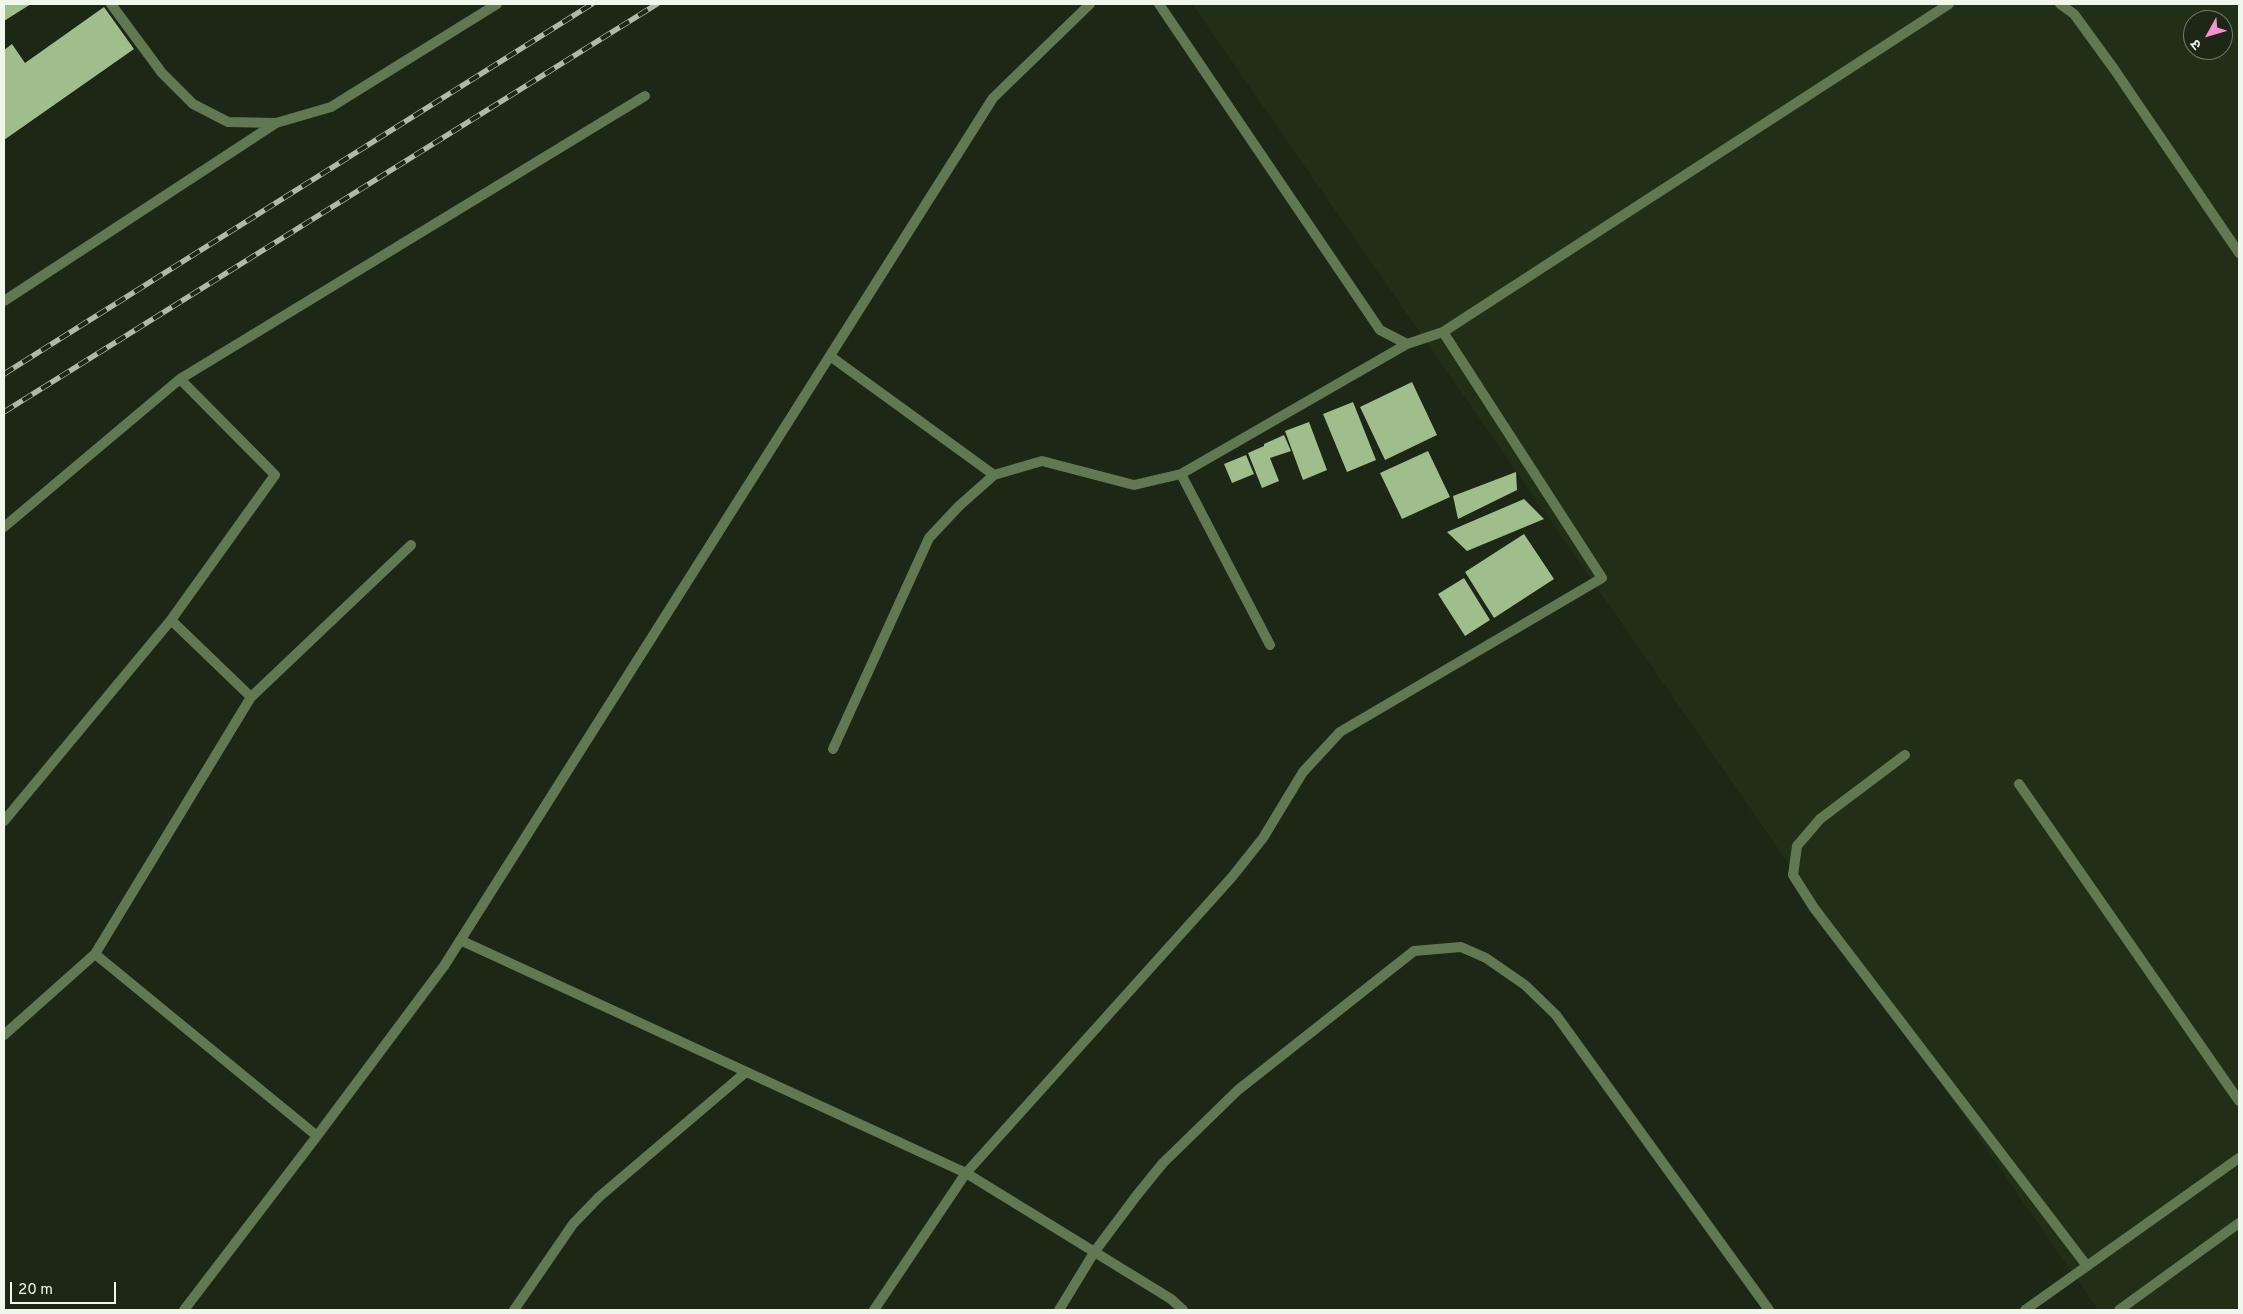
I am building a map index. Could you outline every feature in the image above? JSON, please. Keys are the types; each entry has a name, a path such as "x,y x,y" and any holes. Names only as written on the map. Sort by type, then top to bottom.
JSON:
{"street":[{"path":"111,4 162,73 193,104 228,122 276,123"},
{"path":"4,301 276,123 331,107 497,4"},
{"path":"184,1310 444,966 993,98 1090,4"},
{"path":"1159,4 1380,330 1407,344"},
{"path":"833,749 929,538 959,506 994,475 1042,461 1134,485 1181,474 1407,344 1443,332 1949,4"},
{"path":"2060,4 2074,14 2114,69 2239,253"},
{"path":"4,527 180,379 645,96"},
{"path":"874,1310 966,1173 1232,877 1262,838 1303,772 1340,732 1602,578 1443,332"},
{"path":"830,356 994,475"},
{"path":"4,820 171,620 274,474 180,379"},
{"path":"1181,474 1270,645"},
{"path":"4,1035 95,954 251,697 411,545"},
{"path":"171,620 251,697"},
{"path":"1905,755 1820,819 1796,846 1794,876 1814,908 2086,1266"},
{"path":"2019,784 2239,1101"},
{"path":"460,940 966,1173 1096,1251 1171,1299 1183,1310"},
{"path":"1059,1310 1096,1251 1136,1195 1164,1163 1238,1090 1414,951 1460,947 1486,958 1525,985 1556,1015 1768,1310"},
{"path":"95,954 317,1136"},
{"path":"514,1310 573,1224 599,1197 746,1072"},
{"path":"2025,1310 2239,1158"},
{"path":"2119,1310 2239,1223"}],"shaded area":[{"path":"1192,4 2239,4 2239,1310 2098,1310"}],"building":[{"path":"4,4 31,4 4,21"},
{"path":"104,7 134,49 4,140 4,50 12,44 25,63"},
{"path":"1412,382 1437,435 1385,460 1360,407"},
{"path":"1353,402 1376,460 1347,472 1323,414"},
{"path":"1309,422 1327,470 1303,480 1285,431"},
{"path":"1284,435 1291,451 1270,458 1279,481 1262,488 1248,453"},
{"path":"1428,451 1450,497 1402,519 1380,473"},
{"path":"1246,455 1254,474 1232,483 1224,464"},
{"path":"1516,472 1517,490 1458,519 1453,496"},
{"path":"1524,499 1544,519 1467,551 1447,532"},
{"path":"1524,534 1554,579 1494,618 1465,572"},
{"path":"1464,578 1490,620 1465,636 1438,594"}],"railway":[{"path":"4,374 592,4"},
{"path":"4,412 657,4"}]}
